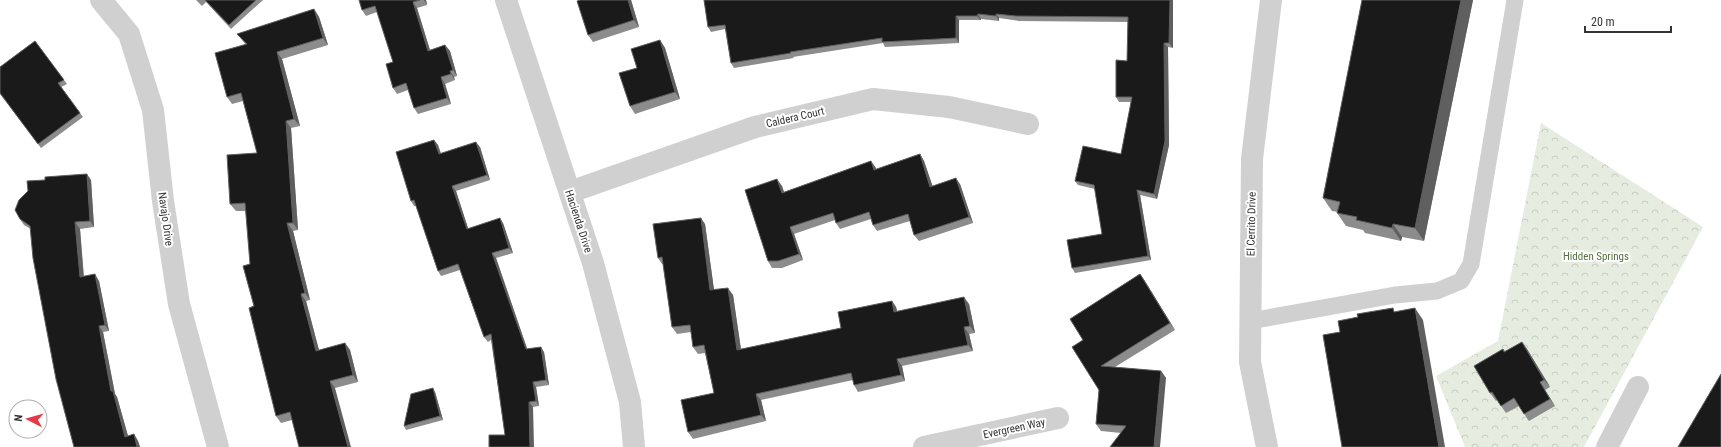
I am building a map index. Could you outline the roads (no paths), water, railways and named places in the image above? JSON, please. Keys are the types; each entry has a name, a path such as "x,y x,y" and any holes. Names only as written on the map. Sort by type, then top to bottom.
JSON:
{"street":[{"name":"Navajo Drive","path":"101,0 129,34 153,110 163,201 179,304 218,447"},
{"name":"Hacienda Drive","path":"506,0 593,263 630,402 634,447"},
{"name":"El Cerrito Drive","path":"1267,447 1250,362 1250,321 1252,159 1271,0"},
{"name":"Caldera Court","path":"570,192 755,126 873,99 949,107 1028,124"},
{"path":"1608,447 1638,387"},
{"name":"Evergreen Way","path":"924,447 1058,418"}],"lane":[{"path":"1250,321 1395,295 1437,291 1461,281 1471,264 1515,0"}],"park label":[{"name":"Hidden Springs","path":"1596,256"}]}
